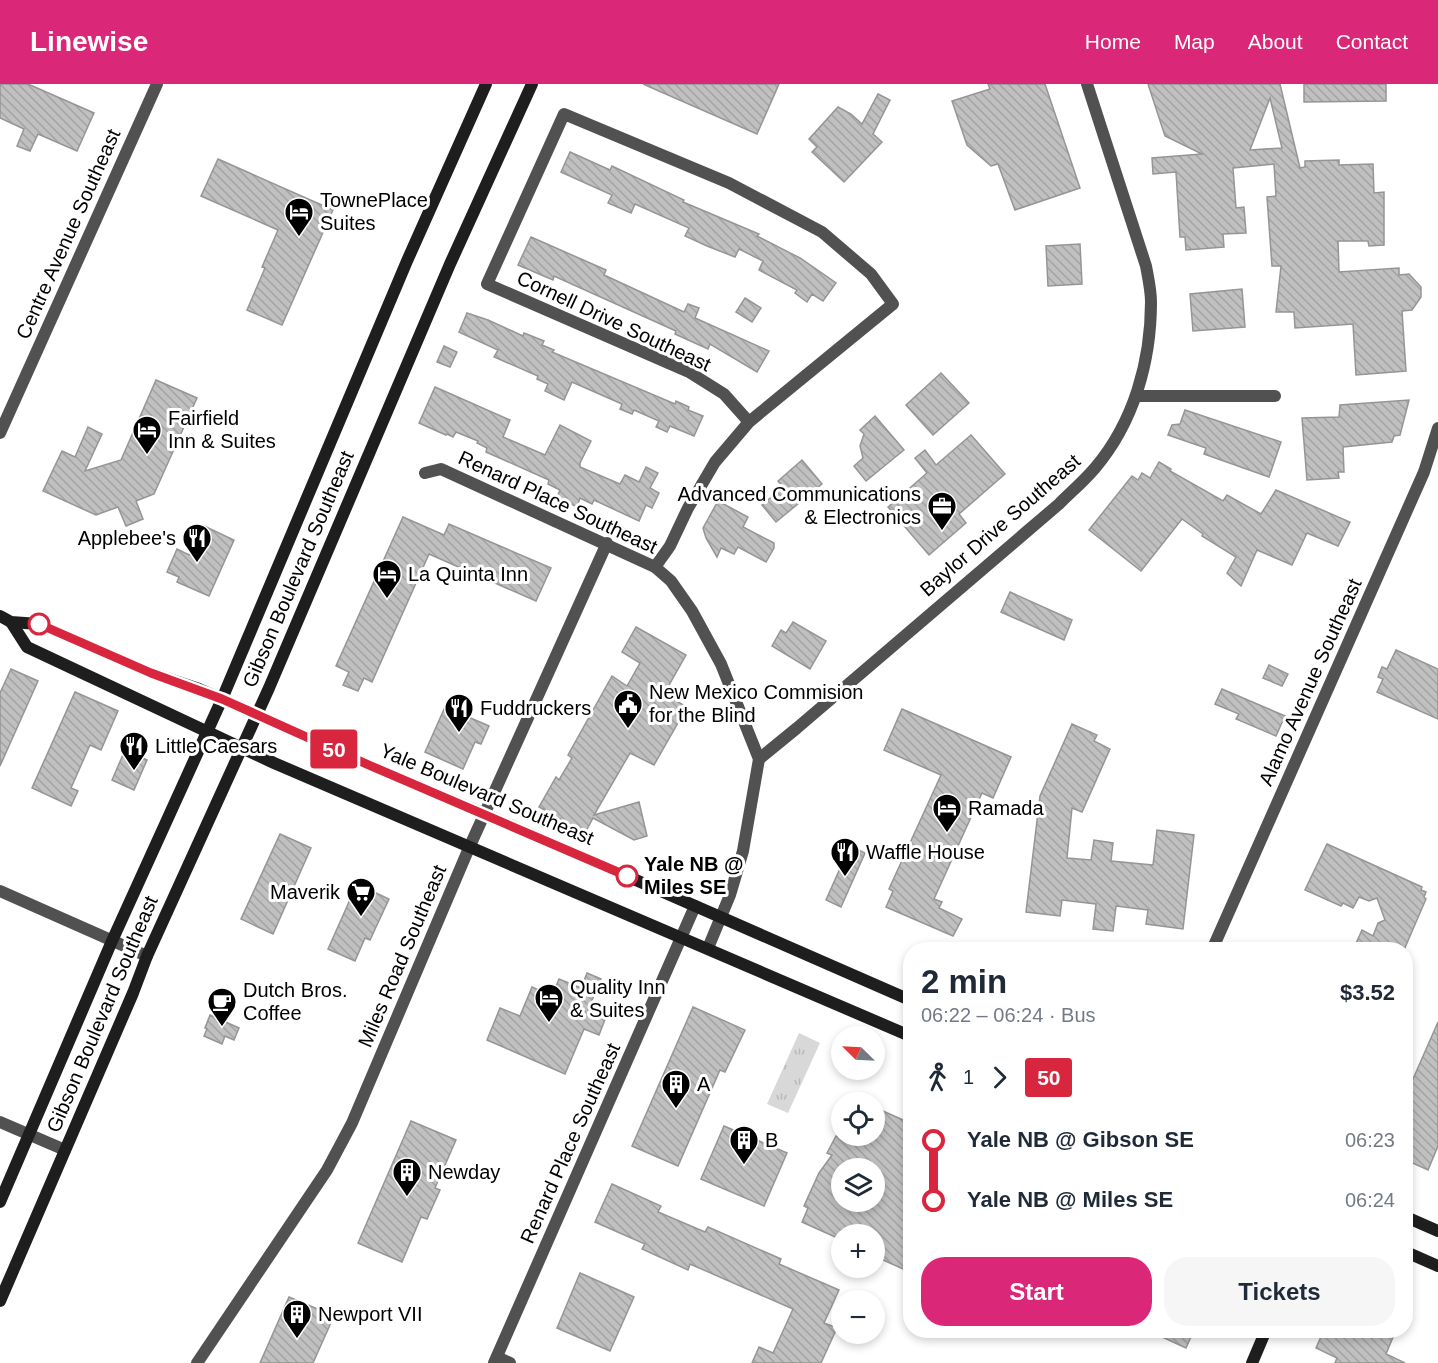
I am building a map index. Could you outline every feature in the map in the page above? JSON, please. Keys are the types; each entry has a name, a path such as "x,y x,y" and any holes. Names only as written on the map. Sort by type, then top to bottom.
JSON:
{"main road":[{"name":"Gibson Boulevard Southeast","path":"0,1202 112,941 222,699 407,261 486,84"},
{"name":"Gibson Boulevard Southeast","path":"0,1301 147,956 257,714 450,264 531,84"},
{"name":"Yale Boulevard Southeast","path":"6,619 39,624 151,673 222,699 903,997"},
{"name":"Yale Boulevard Southeast","path":"6,619 27,646 207,732 470,848 903,1033"},
{"path":"1413,1220 1438,1231"},
{"path":"1413,1255 1438,1266"},
{"path":"1252,1363 1263,1338"}],"street":[{"name":"Centre Avenue Southeast","path":"0,433 157,84"},
{"name":"Baylor Drive Southeast","path":"759,759 1059,504 1094,469 1120,432 1137,396 1147,355 1151,302 1146,266 1087,84"},
{"name":"Cornell Drive Southeast","path":"564,114 729,183 822,232 871,274 893,304 748,422 724,394 688,372 487,284 564,114"},
{"path":"1137,396 1275,396"},
{"path":"655,567 670,546 688,507 715,462 748,422"},
{"name":"Alamo Avenue Southeast","path":"1216,942 1424,472 1438,429"},
{"name":"Renard Place Southeast","path":"425,473 441,469 607,543 655,567 671,581 692,611 721,664 759,759"},
{"name":"Miles Road Southeast","path":"197,1363 339,1149 485,814 607,543"},
{"path":"708,948 722,918 743,851 759,759"},
{"path":"0,891 147,956"},
{"name":"Renard Place Southeast","path":"496,1360 695,906"},
{"path":"0,1122 64,1150"},
{"path":"496,1360 510,1363"}],"green space":[{"path":"799,1033 820,1043 788,1113 767,1104"}],"building":[{"path":"0,84 28,84 94,113 77,151 38,134 30,151 17,146 24,129 0,118"},
{"path":"643,84 779,84 757,134"},
{"path":"988,84 1045,84 1080,188 1015,210 998,164 991,166 967,145 952,101 990,89"},
{"path":"1148,84 1280,84 1300,168 1305,167 1305,161 1339,160 1339,165 1373,164 1374,193 1384,192 1384,245 1369,246 1368,241 1338,241 1339,272 1399,268 1399,275 1409,274 1421,287 1421,297 1412,310 1402,311 1406,371 1356,375 1353,324 1295,328 1294,312 1276,312 1281,266 1272,266 1267,197 1276,196 1274,164 1233,168 1236,208 1244,207 1246,233 1223,234 1224,247 1186,250 1185,237 1180,237 1176,172 1153,174 1152,158 1202,154 1165,136","holes":["1270,98 1282,148 1250,150"]},
{"path":"1304,84 1386,84 1386,101 1304,102"},
{"path":"878,94 890,100 873,134 882,142 844,182 812,152 817,147 809,139 838,107 851,114 862,124"},
{"path":"570,152 610,170 612,166 684,200 683,202 759,234 757,236 800,258 836,283 823,301 812,294 807,302 795,293 797,290 759,270 763,261 739,249 735,257 685,236 689,228 635,204 631,213 608,203 612,195 561,172"},
{"name":"TownePlace Suites","path":"218,159 333,210 282,325 247,310 278,230 201,196"},
{"path":"531,237 606,270 604,275 684,312 688,304 699,308 695,318 769,351 757,372 710,344 708,349 675,334 676,331 554,276 553,280 518,265"},
{"path":"1080,244 1082,284 1048,286 1046,246"},
{"path":"1242,289 1245,327 1193,331 1190,294"},
{"path":"745,298 761,308 752,322 736,312"},
{"path":"467,313 523,336 524,333 544,341 542,345 554,350 552,352 675,404 676,401 689,407 688,410 703,416 694,436 670,426 667,432 656,427 659,421 634,410 632,414 620,409 622,404 572,382 564,400 545,391 548,384 537,379 538,376 494,357 498,350 459,332"},
{"path":"444,346 457,352 450,367 437,362"},
{"path":"941,373 969,403 933,435 906,405"},
{"name":"Fairfield Inn & Suites","path":"156,380 197,398 154,494 136,501 143,519 126,526 118,507 96,515 43,491 62,451 75,457 88,427 102,434 85,471 121,460"},
{"path":"435,387 510,420 503,437 545,455 560,425 591,441 580,467 620,484 625,475 639,482 646,467 658,473 650,488 659,493 652,508 646,505 639,521 594,500 592,504 580,498 577,507 557,497 560,490 548,484 549,480 486,452 487,448 477,443 478,441 456,432 453,437 446,435 419,423"},
{"path":"1409,400 1400,435 1394,436 1392,442 1343,447 1344,472 1338,472 1339,478 1307,480 1302,418 1339,417 1340,405"},
{"path":"1185,410 1281,442 1269,477 1204,454 1206,448 1168,435 1172,425 1180,424"},
{"path":"875,416 904,450 866,481 854,466 863,458 860,446 864,434 860,430"},
{"path":"971,435 1005,474 959,514 966,523 929,555 888,507 927,473 915,458 925,450 936,465"},
{"path":"802,460 822,484 776,522 762,505 783,487 778,481"},
{"path":"1159,462 1171,469 1170,471 1223,501 1227,495 1261,514 1276,490 1350,522 1338,546 1307,533 1292,565 1257,550 1241,586 1227,573 1236,557 1202,536 1203,534 1182,519 1141,571 1089,530 1132,476 1138,480 1142,473 1150,478"},
{"path":"718,501 748,517 743,527 774,543 774,548 766,562 738,547 734,554 721,548 717,557 703,528"},
{"name":"La Quinta Inn","path":"403,517 444,535 449,524 551,568 536,601 429,554 372,682 364,678 358,691 343,685 349,672 336,666"},
{"name":"Applebee's","path":"202,525 234,540 209,596 177,582 179,577 167,572 177,549 189,555"},
{"path":"1010,592 1072,620 1064,640 1001,612"},
{"path":"793,622 826,641 810,669 772,646 781,630 786,633"},
{"name":"New Mexico Commision for the Blind","path":"636,627 686,655 664,694 687,707 654,765 630,753 594,815 639,802 647,836 634,840 593,818 585,833 539,807 556,777 559,780 572,758 568,755 612,676 627,686 640,663 622,652"},
{"path":"1396,650 1438,669 1438,719 1377,692 1383,679 1378,677 1382,667 1387,669"},
{"path":"1269,665 1288,674 1282,686 1263,678"},
{"path":"11,669 38,681 0,766 0,693"},
{"path":"1222,689 1285,716 1276,736 1236,719 1239,714 1215,704"},
{"path":"75,692 118,711 101,750 90,745 71,788 78,791 71,806 32,788"},
{"name":"Fuddruckers","path":"445,707 489,726 481,744 475,742 463,769 425,752"},
{"path":"902,709 1011,757 993,798 982,793 934,899 942,902 939,908 962,919 953,936 886,907 893,891 889,889 941,775 884,750"},
{"path":"1072,724 1097,735 1094,741 1110,749 1082,812 1072,808 1067,858 1091,860 1094,840 1113,843 1111,861 1153,865 1157,830 1194,835 1183,929 1146,924 1148,910 1116,906 1113,931 1093,929 1096,904 1062,900 1060,916 1026,912 1040,796"},
{"path":"125,750 147,760 134,790 112,780"},
{"name":"Maverik","path":"280,834 311,848 273,934 241,919"},
{"path":"1327,844 1422,887 1421,890 1426,892 1424,897 1426,899 1407,942 1357,942 1362,930 1373,936 1378,923 1385,920 1377,898 1369,901 1359,897 1353,908 1343,903 1341,906 1305,890"},
{"name":"Waffle House","path":"850,846 865,853 841,907 826,900"},
{"name":"Maverik","path":"357,884 389,899 370,940 365,938 355,961 328,949"},
{"name":"Quality Inn & Suites","path":"587,973 601,979 588,1010 606,1017 599,1035 584,1029 565,1074 487,1040 500,1008 520,1016 532,987 552,996 559,979 581,988"},
{"name":"A","path":"693,1007 745,1030 725,1072 720,1070 678,1166 632,1146"},
{"name":"Dutch Bros. Coffee","path":"210,1015 239,1028 234,1040 225,1036 222,1044 204,1036"},
{"path":"1438,1022 1438,1146 1428,1170 1413,1163 1413,1079"},
{"path":"885,1112 903,1120 903,1269 885,1261 885,1224 831,1224 831,1235 802,1222 808,1208 804,1206 819,1173 832,1155 827,1153 831,1145 885,1146"},
{"name":"Newday","path":"411,1121 456,1140 435,1188 440,1190 427,1219 421,1217 402,1262 358,1243"},
{"name":"B","path":"724,1126 787,1153 764,1206 701,1179"},
{"path":"612,1184 661,1206 658,1212 705,1232 708,1227 781,1259 779,1264 839,1290 831,1290 831,1308 824,1323 831,1326 831,1341 821,1363 752,1363 759,1347 773,1353 793,1309 690,1264 688,1270 642,1249 645,1244 595,1222"},
{"path":"580,1273 634,1297 610,1351 557,1328"},
{"name":"Newport VII","path":"289,1297 334,1316 313,1363 260,1363"},
{"path":"1164,1338 1190,1338 1186,1348"},
{"path":"1320,1338 1393,1338 1386,1354 1405,1363 1335,1363 1337,1358 1316,1348"}],"bus line":[{"name":"50","path":"39,624 151,673 199,689 627,876"}],"place":[{"name":"TownePlace Suites","path":"299,238"},
{"name":"Fairfield Inn & Suites","path":"147,456"},
{"name":"Advanced Communications & Electronics","path":"942,532"},
{"name":"Applebee's","path":"197,564"},
{"name":"La Quinta Inn","path":"387,600"},
{"name":"New Mexico Commision for the Blind","path":"628,730"},
{"name":"Fuddruckers","path":"459,734"},
{"name":"Little Caesars","path":"134,772"},
{"name":"Ramada","path":"947,834"},
{"name":"Yale NB @ Miles SE","path":"627,876"},
{"name":"Waffle House","path":"845,878"},
{"name":"Maverik","path":"361,918"},
{"name":"Quality Inn & Suites","path":"549,1024"},
{"name":"Dutch Bros. Coffee","path":"222,1028"},
{"name":"A","path":"676,1110"},
{"name":"B","path":"744,1166"},
{"name":"Newday","path":"407,1198"},
{"name":"Newport VII","path":"297,1340"}]}
